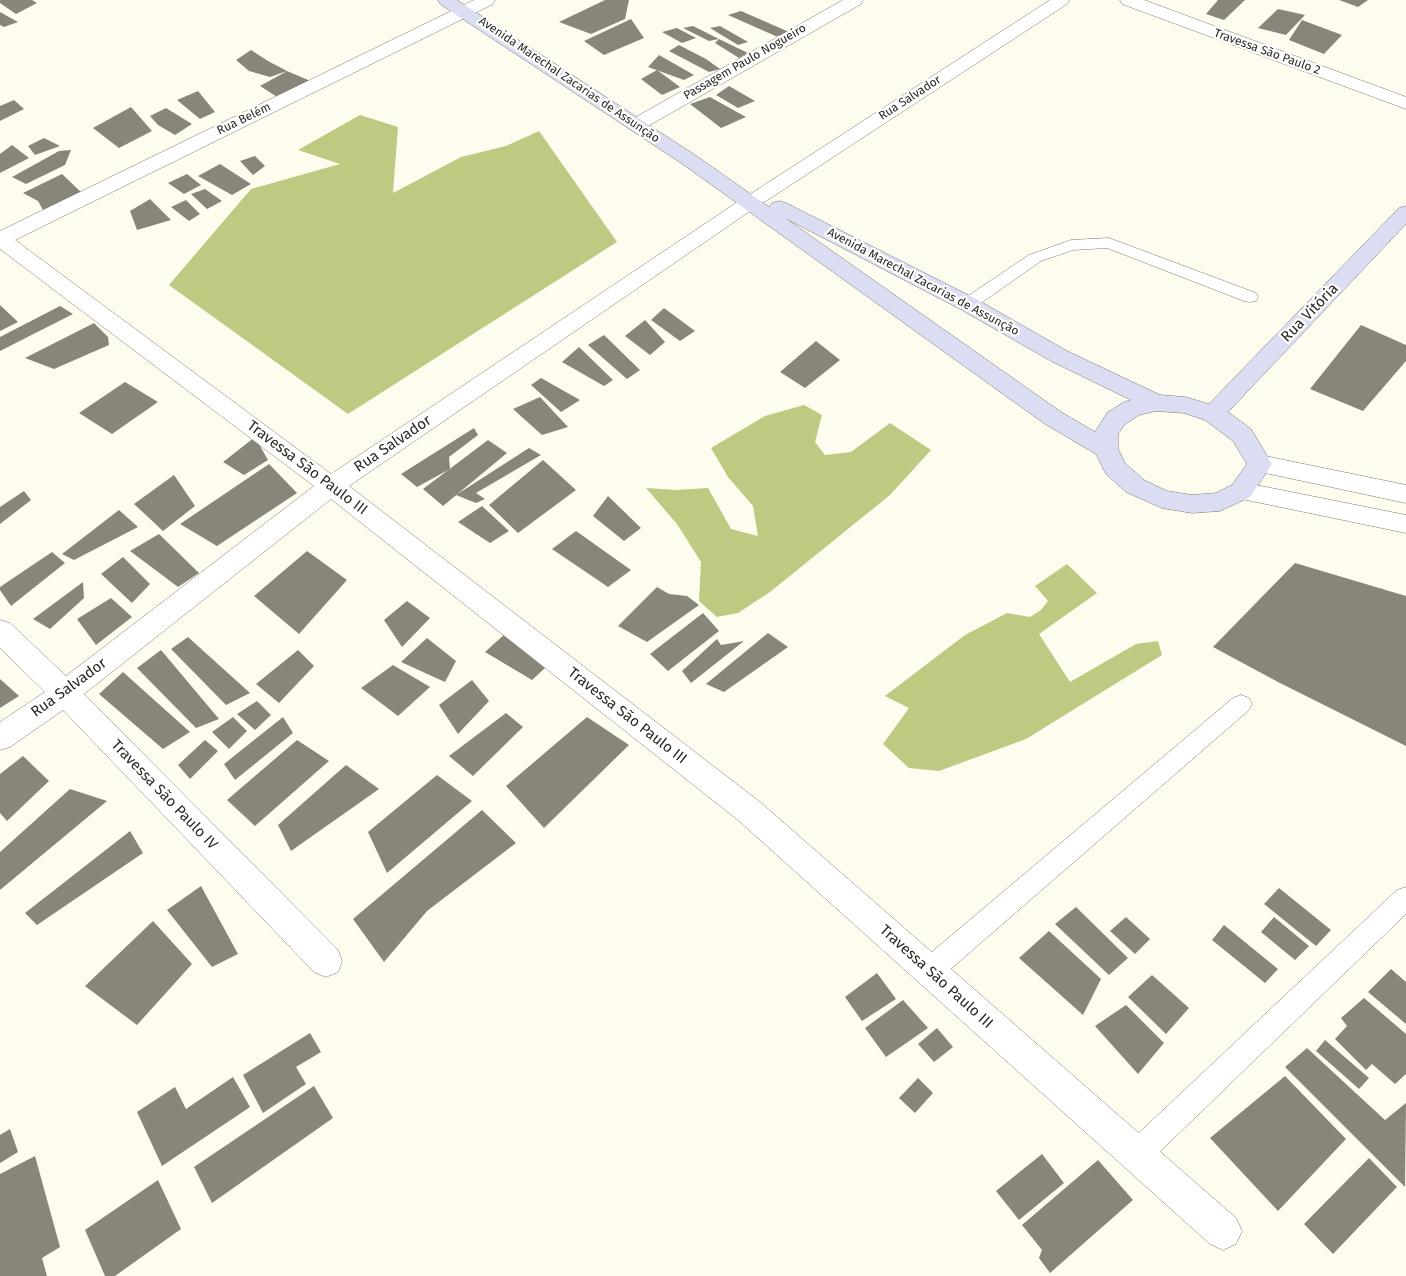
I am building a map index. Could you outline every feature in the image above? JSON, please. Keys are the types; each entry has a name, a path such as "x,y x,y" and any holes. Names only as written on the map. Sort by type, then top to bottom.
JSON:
{"main road":[{"name":"Avenida Marechal Zacarias de Assunção","path":"446,0 691,161 754,200 1053,418 1106,448"},
{"name":"Avenida Marechal Zacarias de Assunção","path":"754,200 968,304 1059,356 1156,403"},
{"name":"Rua Vitória","path":"1213,414 1406,212"},
{"path":"1156,403 1184,405 1213,414 1242,435 1260,464 1241,491 1220,502 1192,504 1162,499 1135,486 1115,468 1106,448 1106,434 1115,419 1132,408 1156,403"}],"street":[{"name":"Rua Belém","path":"0,239 487,0"},
{"name":"Passagem Paulo Nogueiro","path":"636,125 854,0"},
{"name":"Rua Salvador","path":"0,738 65,693 331,486 754,200 1061,0"},
{"name":"Travessa São Paulo 2","path":"1128,0 1406,103"},
{"name":"Travessa São Paulo III","path":"0,239 331,486 749,811 1223,1231"},
{"path":"1260,464 1406,494"},
{"path":"1241,491 1406,524"},
{"name":"Travessa São Paulo IV","path":"0,631 65,693 326,961"}],"lane":[{"path":"968,304 1035,258 1071,245 1109,243 1250,297"},
{"path":"929,970 1241,704"},
{"path":"1136,1154 1406,898"}],"green space":[{"path":"360,115 398,127 393,193 461,157 506,146 539,131 617,242 348,414 169,285 251,189 340,164 298,150"},
{"path":"804,405 822,415 815,442 825,455 851,452 890,423 931,450 890,495 770,592 738,613 717,617 699,601 701,562 677,524 646,488 676,490 708,488 731,529 758,536 753,506 728,477 711,448 765,416"},
{"path":"1067,564 1097,593 1039,634 1070,682 1136,644 1158,641 1162,655 1026,739 939,771 909,768 883,744 909,708 885,696 965,635 1007,613 1030,617 1041,610 1048,601 1035,586"}],"building":[{"path":"0,0 32,0 37,3 16,14 0,3"},
{"path":"605,0 629,0 625,19 591,34 559,22"},
{"path":"1218,0 1245,0 1224,20 1206,14"},
{"path":"1339,0 1368,0 1358,7"},
{"path":"1278,9 1305,15 1286,35 1258,28"},
{"path":"741,11 789,32 780,38 728,15"},
{"path":"0,12 18,22 4,27 0,25"},
{"path":"631,19 644,38 604,55 584,41"},
{"path":"1302,20 1342,35 1324,54 1289,40"},
{"path":"693,26 719,39 709,41 683,28"},
{"path":"720,26 748,42 738,45 710,28"},
{"path":"677,28 696,38 682,43 662,32"},
{"path":"719,39 748,53 739,58 715,43"},
{"path":"679,45 706,59 720,69 709,72 669,51"},
{"path":"251,50 287,71 270,77 249,71 236,60"},
{"path":"659,55 694,75 684,80 648,67"},
{"path":"657,70 680,87 662,95 641,79"},
{"path":"287,71 315,83 282,100 260,86"},
{"path":"729,86 755,101 738,108 716,95"},
{"path":"198,91 215,112 200,119 177,100"},
{"path":"710,97 746,117 721,128 690,104"},
{"path":"14,100 24,109 0,121 0,106"},
{"path":"131,107 152,131 119,148 93,128"},
{"path":"166,108 192,124 175,135 158,125 150,116"},
{"path":"44,138 60,146 35,155 28,146"},
{"path":"12,145 29,158 0,173 0,154"},
{"path":"71,150 65,165 26,184 12,177 59,151"},
{"path":"255,156 265,166 253,175 240,161"},
{"path":"220,164 251,184 232,195 198,176"},
{"path":"62,174 84,195 44,212 38,201 23,193"},
{"path":"187,174 201,185 184,194 168,183"},
{"path":"205,189 222,201 207,209 191,194"},
{"path":"150,199 171,220 137,230 130,211"},
{"path":"186,200 200,214 189,221 171,207"},
{"path":"0,305 18,322 0,331"},
{"path":"60,306 73,314 0,351 0,337"},
{"path":"664,308 695,331 680,341 651,320"},
{"path":"645,320 665,342 650,355 625,336"},
{"path":"94,323 108,337 109,345 54,369 25,358"},
{"path":"1361,325 1406,345 1406,361 1363,411 1310,389"},
{"path":"604,335 640,370 627,379 588,345"},
{"path":"816,341 840,360 805,388 780,372"},
{"path":"579,347 613,380 604,386 562,362"},
{"path":"541,378 580,400 561,412 531,385"},
{"path":"125,382 158,402 112,434 79,413"},
{"path":"540,397 568,427 542,435 513,409"},
{"path":"474,428 478,435 449,457 450,469 417,487 401,474"},
{"path":"255,437 268,460 244,475 223,462"},
{"path":"488,440 507,453 443,506 423,489"},
{"path":"529,448 541,455 476,493 485,499 476,503 456,495"},
{"path":"543,460 576,490 518,533 489,505"},
{"path":"269,464 297,493 217,546 180,524"},
{"path":"174,475 195,506 163,531 134,504"},
{"path":"24,491 31,500 0,524 0,507"},
{"path":"608,496 641,528 624,541 593,516"},
{"path":"482,506 509,531 490,543 458,522"},
{"path":"119,510 138,527 74,560 62,554"},
{"path":"576,531 631,570 608,587 552,549"},
{"path":"159,534 199,573 178,587 130,551"},
{"path":"307,551 347,580 299,634 254,596"},
{"path":"52,552 65,563 11,606 0,590 0,587"},
{"path":"123,557 150,584 132,603 101,574"},
{"path":"1295,563 1406,596 1406,746 1213,647"},
{"path":"83,582 84,598 50,629 33,619"},
{"path":"657,587 669,594 687,596 699,605 647,642 618,626"},
{"path":"111,598 132,617 96,645 77,619"},
{"path":"407,601 430,618 402,647 384,620"},
{"path":"703,613 719,631 668,671 650,654"},
{"path":"506,633 545,668 532,680 485,652"},
{"path":"768,633 788,647 724,692 706,684"},
{"path":"188,637 250,693 226,705 171,649"},
{"path":"427,638 456,661 445,682 401,662"},
{"path":"717,639 721,645 744,641 691,683 682,671"},
{"path":"161,650 219,719 196,728 137,668"},
{"path":"298,650 314,666 279,703 256,684"},
{"path":"393,665 430,687 398,716 361,688"},
{"path":"123,672 190,732 163,749 99,694"},
{"path":"0,679 19,696 0,708"},
{"path":"472,680 489,701 458,734 439,705"},
{"path":"257,701 271,715 255,730 237,714"},
{"path":"506,713 523,727 473,776 449,756"},
{"path":"233,717 247,731 229,749 212,732"},
{"path":"283,717 293,733 235,780 224,764"},
{"path":"587,717 629,745 544,828 506,786"},
{"path":"205,740 218,751 190,779 178,765"},
{"path":"297,740 329,761 255,826 227,800"},
{"path":"23,756 49,781 7,821 0,813 0,774"},
{"path":"346,765 379,789 291,851 278,825"},
{"path":"437,775 472,801 387,873 368,832"},
{"path":"70,789 107,801 0,890 0,852"},
{"path":"482,810 516,843 427,911 384,962 353,919"},
{"path":"130,831 143,853 37,925 25,913"},
{"path":"201,886 238,954 212,967 167,910"},
{"path":"1279,888 1331,930 1316,946 1264,904"},
{"path":"1076,907 1128,958 1109,975 1055,924"},
{"path":"1126,917 1150,939 1135,954 1110,931"},
{"path":"1274,917 1309,946 1295,960 1261,932"},
{"path":"153,921 192,964 137,1025 85,986"},
{"path":"1224,925 1278,969 1265,983 1212,940"},
{"path":"1049,931 1101,979 1083,1015 1019,958"},
{"path":"1391,969 1406,982 1406,1024 1368,992"},
{"path":"877,973 896,999 862,1021 845,997"},
{"path":"1152,975 1189,1008 1166,1034 1128,997"},
{"path":"1364,998 1406,1034 1406,1074 1395,1084 1372,1064 1366,1070 1335,1039 1347,1026 1341,1018"},
{"path":"903,1000 928,1028 886,1057 865,1028"},
{"path":"1126,1005 1164,1043 1138,1074 1095,1026"},
{"path":"937,1028 953,1047 934,1062 918,1044"},
{"path":"310,1033 321,1052 296,1067 306,1084 263,1113 243,1075"},
{"path":"1325,1040 1369,1078 1359,1089 1316,1051"},
{"path":"1307,1048 1385,1120 1406,1103 1405,1187 1285,1067"},
{"path":"1285,1076 1346,1139 1278,1211 1210,1138"},
{"path":"233,1077 250,1107 162,1166 137,1112 175,1087 186,1109"},
{"path":"918,1078 933,1093 915,1113 899,1098"},
{"path":"314,1086 333,1118 212,1203 194,1167"},
{"path":"10,1129 18,1152 0,1163 0,1135"},
{"path":"1042,1154 1064,1183 1019,1220 996,1191"},
{"path":"35,1156 60,1247 42,1258 47,1276 0,1276 0,1174"},
{"path":"1369,1158 1397,1187 1333,1254 1304,1224"},
{"path":"1098,1160 1133,1200 1050,1273 1039,1258 1042,1250 1022,1225"},
{"path":"158,1180 181,1229 115,1276 105,1276 85,1230"}]}
